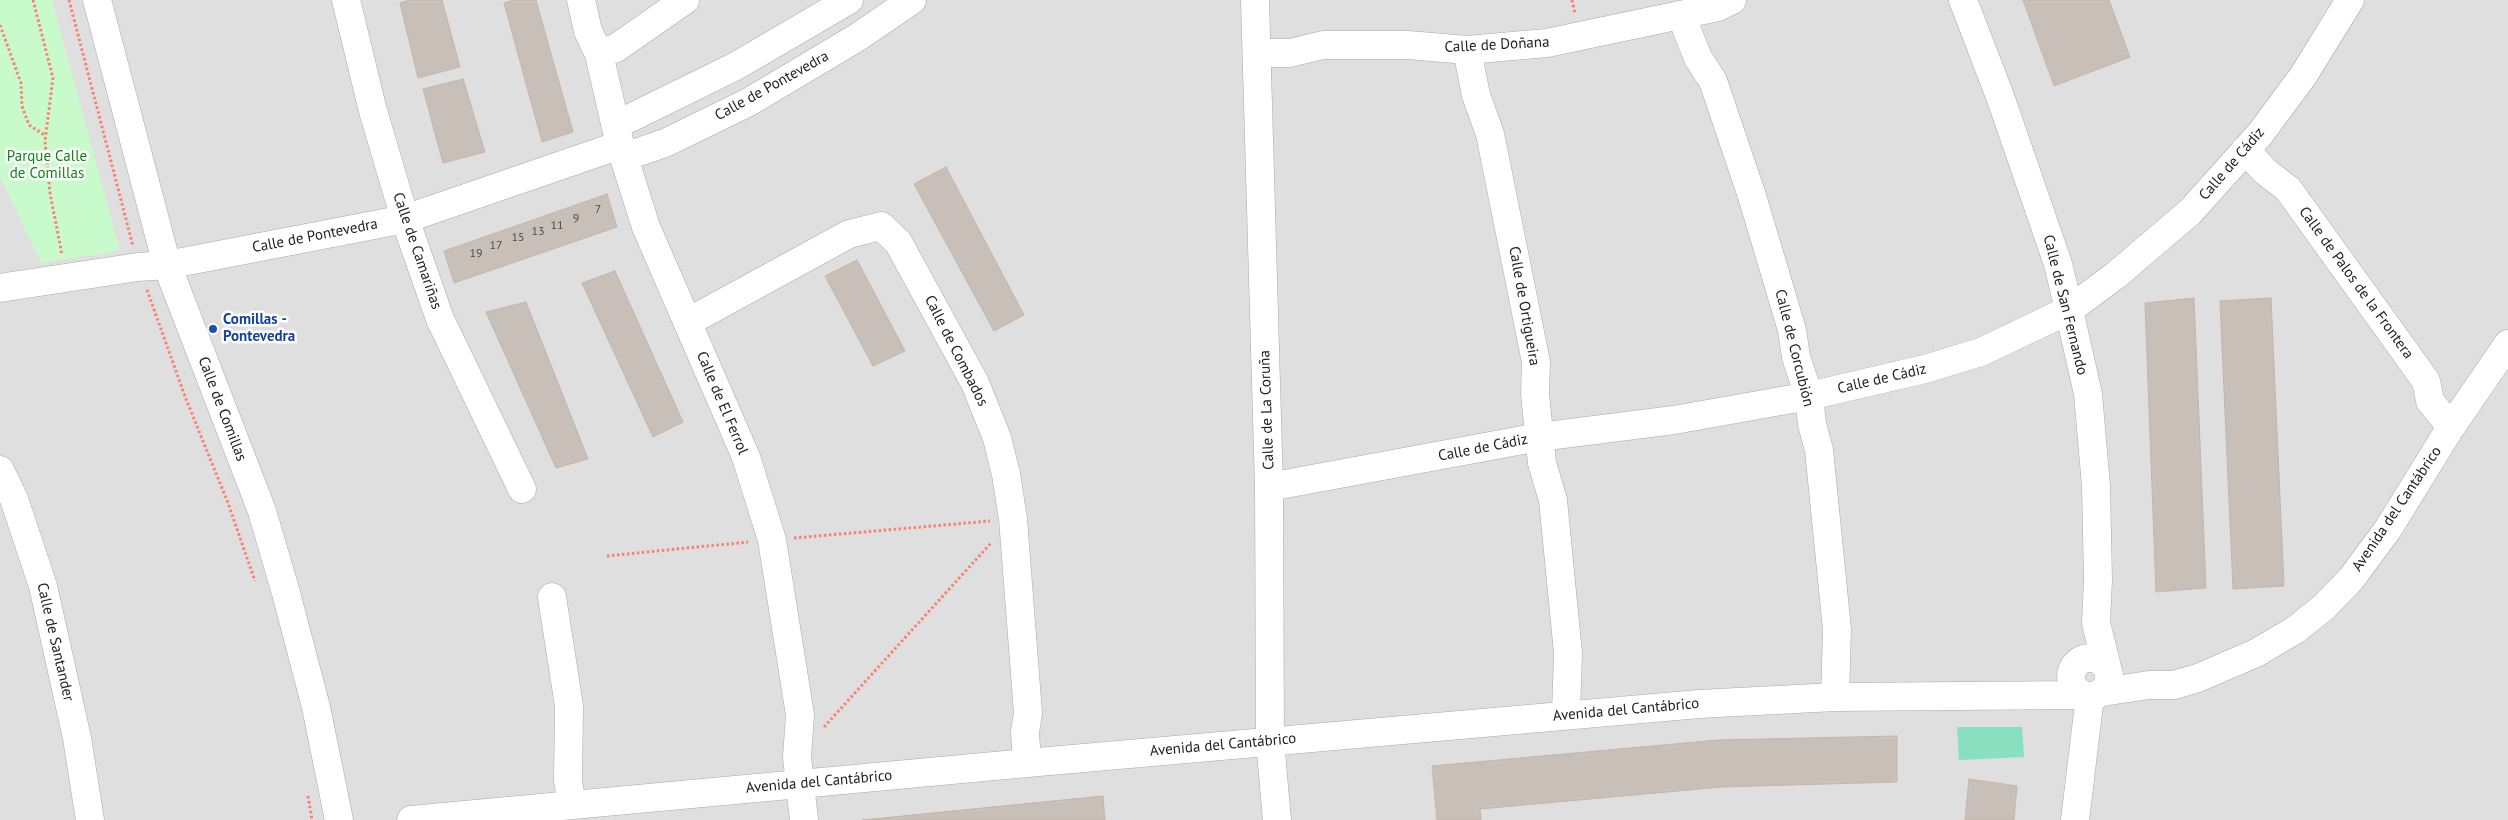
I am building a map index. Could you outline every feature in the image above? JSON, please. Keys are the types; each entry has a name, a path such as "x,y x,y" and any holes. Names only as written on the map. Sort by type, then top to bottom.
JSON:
{"street":[{"name":"Calle de Comillas","path":"97,0 167,265 262,511 316,707 339,820"},
{"name":"Calle de Camariñas","path":"346,0 372,111 405,218 440,319 522,489"},
{"name":"Calle de El Ferrol","path":"581,0 588,31 599,54 622,150 646,227 746,457 772,540 800,715 797,757 804,820"},
{"path":"599,54 616,48 685,0"},
{"name":"Calle de Pontevedra","path":"622,150 736,66 849,0"},
{"name":"Calle de Pontevedra","path":"0,288 138,267 167,265 405,218 622,150 665,143 749,102 858,37 912,0"},
{"name":"Calle de La Coruña","path":"1255,0 1269,488 1270,741 1277,820"},
{"name":"Calle de Doñana","path":"1257,53 1290,53 1323,44 1408,45 1467,50 1547,43 1718,7 1732,0"},
{"name":"Calle de San Fernando","path":"1963,0 2058,264 2088,394 2096,486 2098,684 2075,820"},
{"name":"Calle de Cádiz","path":"1269,488 1539,437 1674,420 1809,396 1925,370 1981,352 2070,310 2116,275 2190,212 2245,150 2303,76 2350,0"},
{"name":"Calle de Corcubión","path":"1681,15 1698,58 1716,90 1760,223 1792,330 1796,357 1809,396 1812,424 1819,450 1837,629 1835,696"},
{"name":"Calle de Ortigueira","path":"1467,50 1476,95 1490,134 1536,362 1534,394 1542,463 1553,500 1568,644 1566,714"},
{"name":"Calle de Palos de la Frontera","path":"2245,150 2266,172 2288,189 2426,381 2430,401 2451,427"},
{"name":"Calle de Combados","path":"688,322 849,234 881,226 898,242 975,383 997,438 1006,474 1013,519 1028,713 1025,732 1028,763"},
{"name":"Avenida del Cantábrico","path":"411,820 1566,714 1835,696 2036,695 2098,684 2133,682 2149,686 2174,685 2198,678 2256,653 2295,630 2324,607 2351,579 2388,529 2451,427 2508,344"},
{"name":"Calle de Santander","path":"0,470 14,499 43,586 77,738 90,820"},
{"path":"552,597 569,706 568,782 572,804"},
{"name":"Calle de San Fernando","path":"2076,665 2087,650 2096,623"},
{"path":"2076,665 2096,658 2098,684"},
{"name":"Avenida del Cantábrico","path":"2036,695 2062,681 2076,665"}],"path":[{"path":"33,0 53,78 46,136 50,193 66,278"},
{"path":"69,0 138,267 186,399 228,503 256,583"},
{"path":"0,24 20,83 22,106 29,125 46,136"},
{"path":"607,556 1013,519"},
{"path":"823,728 1013,519"},
{"path":"307,791 312,820"}],"shaded area":[{"path":"0,0 2508,0 2508,820 0,820"}],"green space":[{"name":"Parque Calle de Comillas","path":"0,0 52,0 120,251 41,263 0,177"},
{"path":"1957,727 2022,727 2024,757 1959,760"}],"building":[{"path":"410,0 442,0 460,67 418,78 400,3"},
{"path":"514,0 536,0 573,132 542,142 504,3"},
{"path":"2023,0 2109,0 2130,57 2054,86"},
{"path":"463,79 485,152 443,163 423,89"},
{"path":"946,167 1024,315 994,331 914,184"},
{"path":"607,194 617,227 454,283 444,251"},
{"path":"857,260 905,351 873,366 825,276"},
{"path":"615,271 683,422 653,437 582,283"},
{"path":"2194,298 2206,588 2156,592 2145,303"},
{"path":"2271,298 2284,586 2233,589 2220,301"},
{"path":"526,302 588,459 556,468 486,312"},
{"path":"1897,736 1897,782 1722,787 1480,809 1481,820 1437,820 1432,766 1718,740"},
{"path":"1969,779 2017,786 2014,820 1965,820"},
{"path":"1103,796 1105,820 862,820"}],"place":[{"name":"Comillas - Pontevedra","path":"213,329"}]}
